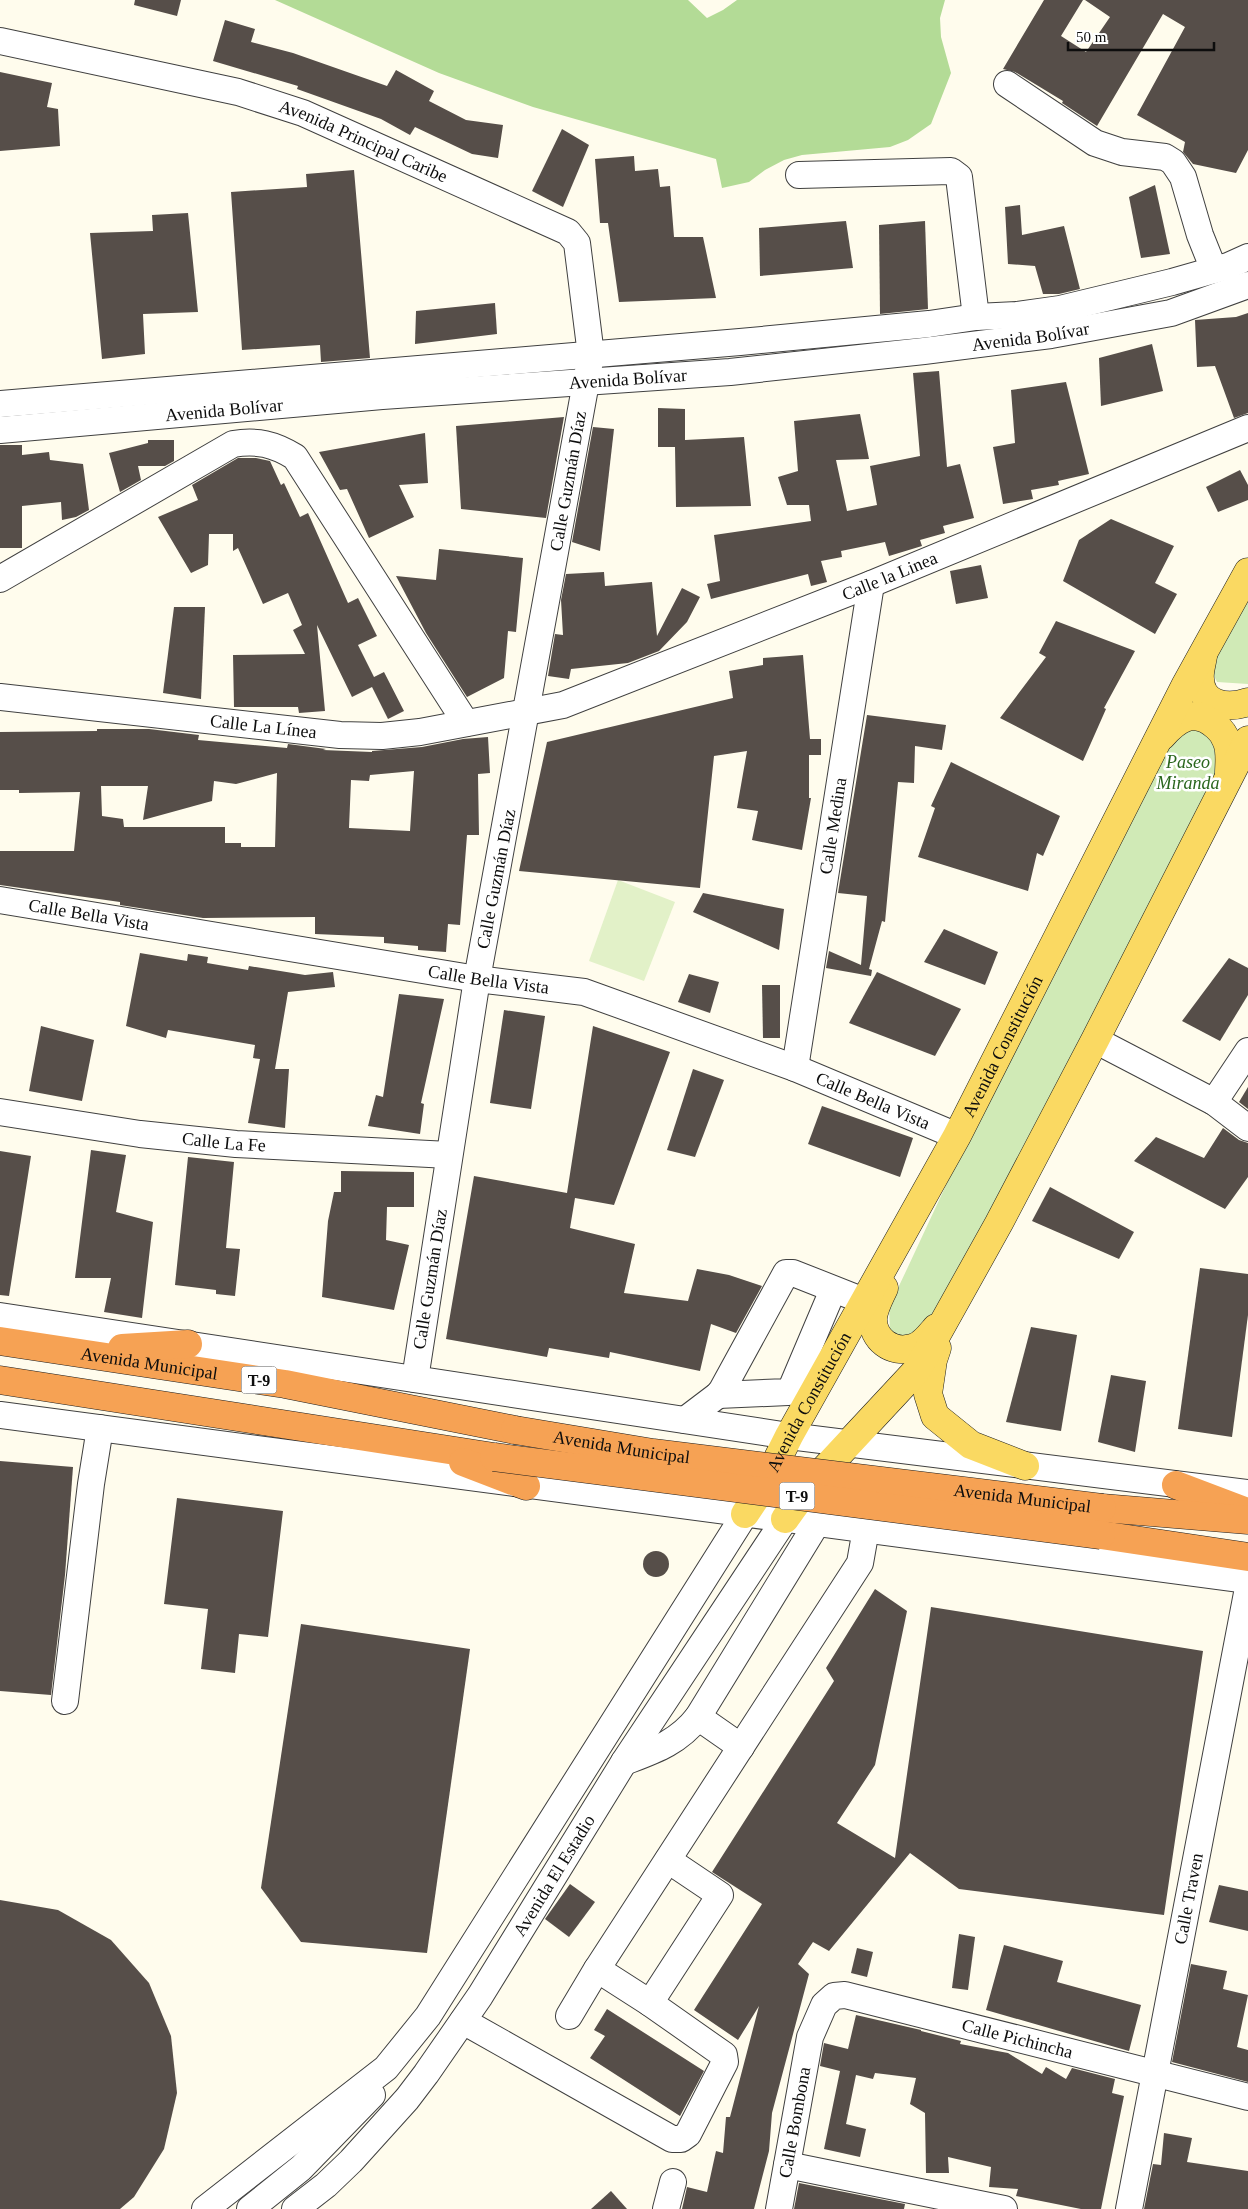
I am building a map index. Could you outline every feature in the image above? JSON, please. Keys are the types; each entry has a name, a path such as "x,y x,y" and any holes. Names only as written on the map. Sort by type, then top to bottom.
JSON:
{"highway":[{"name":"Avenida Municipal","path":"0,1341 285,1384 515,1430 653,1453 1102,1508 1248,1520"},
{"path":"68,1351 188,1344"},
{"name":"Avenida Municipal","path":"0,1380 494,1457 1101,1535 1248,1557"},
{"path":"420,1445 526,1486"},
{"path":"1176,1485 1248,1513"}],"main road":[{"name":"Avenida Constitución","path":"745,1514 765,1484 789,1436 957,1136 1203,652 1248,572"},
{"path":"1203,652 1199,680 1212,702 1220,706 1230,707 1248,702"},
{"path":"1158,741 1174,723 1190,716 1210,721 1221,731 1227,742 1229,774"},
{"path":"785,1519 808,1487 917,1370 1095,1040 1248,740"},
{"path":"956,1300 934,1330 921,1344 913,1348 895,1349 886,1346 874,1328 873,1316 878,1301 957,1136"},
{"path":"956,1300 933,1360 928,1394 935,1416 971,1445 1025,1466"}],"street":[{"name":"Avenida Principal Caribe","path":"0,41 238,92 303,113 568,232 576,243 591,355 586,381"},
{"path":"1007,84 1095,143 1113,150 1165,157 1173,162 1183,177 1200,235 1214,270"},
{"path":"799,174 951,171 955,173 959,177 976,317"},
{"name":"Avenida Bolívar","path":"0,404 591,355 899,327 976,317 1017,315 1060,309 1172,282 1214,270 1248,257"},
{"name":"Avenida Bolívar","path":"0,430 382,396 730,372 1051,335 1171,313 1248,284"},
{"name":"Calle Guzmán Díaz","path":"415,1379 477,979 586,381"},
{"name":"Calle la Linea","path":"527,712 563,705 871,584 1248,428"},
{"path":"0,579 233,444 258,441 274,445 295,457 466,723"},
{"name":"Calle Medina","path":"795,1068 871,584"},
{"name":"Calle La Línea","path":"0,697 340,734 382,736 420,732 527,712"},
{"name":"Calle Bella Vista","path":"0,900 477,979 584,992 795,1068 957,1136"},
{"path":"1095,1040 1214,1102 1248,1128"},
{"path":"1214,1102 1248,1051"},
{"name":"Calle La Fe","path":"0,1112 140,1134 207,1141 449,1155"},
{"path":"685,1420 718,1395 786,1273 793,1273 864,1301"},
{"path":"718,1395 788,1392 791,1389 833,1290"},
{"name":"Avenida Municipal","path":"0,1316 789,1436 1248,1493"},
{"name":"T-9","path":"0,1415 1248,1580"},
{"path":"65,1701 91,1484 100,1428"},
{"name":"Avenida El Estadio","path":"250,2209 301,2168 370,2099 386,2068 428,2016 745,1514"},
{"name":"Avenida El Estadio","path":"295,2209 326,2185 352,2161 426,2074 463,2021 624,1762 785,1519"},
{"path":"624,1762 660,1748 686,1732 698,1717 817,1523"},
{"path":"569,2016 597,1969 860,1563 866,1529"},
{"name":"Calle Traven","path":"1129,2209 1248,1588"},
{"path":"698,1717 741,1747"},
{"path":"650,2003 720,1895 668,1860"},
{"path":"463,2021 672,2140 681,2139 688,2134 725,2058 724,2055 650,2003 597,1969"},
{"name":"Calle Pichincha","path":"810,2037 824,2005 834,1996 845,1995 1248,2098"},
{"name":"Calle Bombona","path":"779,2209 810,2037"},
{"name":"Avenida El Estadio","path":"205,2209 386,2068"},
{"path":"787,2166 993,2208"},
{"path":"666,2209 673,2182"}],"green space":[{"path":"275,0 688,0 707,18 737,0 945,0 940,18 941,37 951,73 931,124 908,140 890,147 802,155 784,160 765,170 749,182 722,188 716,159 533,107 439,73"},
{"path":"1248,587 1248,684 1217,682 1207,662"},
{"name":"Paseo Miranda","path":"1189,726 1205,728 1216,740 1218,780 925,1334 906,1342 890,1333 889,1307 954,1168 1067,950 1170,741"},
{"path":"618,880 675,902 644,981 589,961"}],"building":[{"path":"135,0 181,0 177,16 134,5"},
{"path":"1044,0 1083,0 1061,36 1086,52 1110,17 1085,0 1248,0 1248,150 1236,173 1193,164 1183,152 1185,142 1137,115 1185,27 1163,14 1097,126 1062,103 1063,101 1015,72 1003,69"},
{"path":"225,20 255,29 251,42 293,53 387,86 396,70 434,91 429,101 466,120 503,125 498,158 472,154 415,127 410,135 381,119 297,89 298,86 213,61"},
{"path":"0,72 52,83 47,107 58,109 60,146 0,151"},
{"path":"562,129 589,145 563,207 532,191"},
{"path":"634,156 635,171 658,169 660,187 670,186 674,237 703,237 716,298 619,302 608,223 600,223 595,159"},
{"path":"354,170 370,358 321,362 320,345 242,350 231,192 307,187 306,174"},
{"path":"1155,185 1170,254 1141,258 1129,197"},
{"path":"1020,205 1022,235 1064,226 1080,289 1059,294 1043,294 1035,266 1008,264 1005,207"},
{"path":"188,213 198,312 143,314 145,354 102,359 90,233 153,231 152,215"},
{"path":"846,221 853,268 760,276 759,228"},
{"path":"925,221 928,309 880,314 879,225"},
{"path":"495,303 497,334 415,344 416,311"},
{"path":"1248,313 1248,413 1234,418 1215,366 1197,367 1195,320 1236,317"},
{"path":"1152,344 1163,391 1101,406 1099,358"},
{"path":"939,371 947,467 960,464 974,518 943,526 945,533 920,540 922,546 889,556 885,542 841,551 842,557 821,561 827,582 811,586 808,574 711,599 707,584 720,581 714,535 811,521 809,505 787,505 778,477 798,471 794,421 860,414 869,459 836,460 847,511 877,505 870,466 920,456 913,373"},
{"path":"1066,382 1089,474 1058,481 1059,485 1031,490 1033,499 1003,504 993,447 1015,443 1011,390"},
{"path":"658,408 685,409 685,440 744,437 751,506 676,507 675,447 658,447"},
{"path":"564,417 546,518 461,509 456,426"},
{"path":"593,427 614,429 600,551 572,542"},
{"path":"425,433 428,483 399,485 414,517 369,538 347,489 340,490 319,452"},
{"path":"148,440 174,440 174,461 165,466 138,466 141,480 120,492 109,453 148,443"},
{"path":"0,445 22,445 22,455 49,452 50,460 83,464 89,510 76,517 62,520 61,502 22,506 22,548 0,548"},
{"path":"238,458 256,458 270,461 281,485 284,483 300,517 308,513 348,603 358,598 377,636 358,645 374,677 384,672 404,711 388,719 372,687 352,697 317,625 325,711 299,713 298,707 234,707 233,655 305,654 293,630 302,625 288,593 263,604 238,548 233,551 233,534 209,534 208,565 191,573 158,517 198,500 192,485"},
{"path":"1240,470 1248,485 1248,500 1218,512 1206,487"},
{"path":"1111,519 1174,546 1155,583 1177,594 1155,634 1063,581 1079,540"},
{"path":"439,549 523,558 516,632 508,631 504,678 467,697 426,633 396,576 436,580"},
{"path":"981,565 988,598 956,604 950,571"},
{"path":"604,572 605,586 652,582 657,636 682,588 700,597 687,622 659,651 628,663 571,669 569,679 548,676 555,634 563,635 561,600 566,574"},
{"path":"174,607 205,607 201,699 163,693"},
{"path":"1056,621 1135,651 1104,708 1106,709 1083,761 1000,718 1046,657 1039,653"},
{"path":"803,655 810,739 821,739 821,755 809,755 809,798 811,798 802,850 752,840 758,811 737,808 747,751 714,756 700,888 519,871 547,742 733,698 729,671 763,665 763,658"},
{"path":"867,715 946,725 942,750 915,746 914,783 898,782 885,922 882,921 869,969 872,970 871,976 826,968 829,951 861,965 867,896 838,893"},
{"path":"97,729 149,729 199,735 198,740 287,748 288,744 326,749 323,750 372,752 488,737 490,773 478,774 479,835 467,835 460,925 448,924 446,952 418,950 418,946 384,943 384,937 315,934 315,917 203,918 120,905 120,902 0,885 0,851 74,851 80,792 19,793 19,790 0,790 0,732 97,731","holes":["414,771 410,831 349,828 351,780 369,781 370,775","277,773 275,847 241,847 241,843 225,843 225,827 124,827 123,819 102,816 101,786 148,786 143,820 212,801 214,781 236,784"]},
{"path":"951,762 1060,816 1043,856 1037,853 1028,891 918,857 935,808 931,806"},
{"path":"703,893 784,909 779,950 693,912"},
{"path":"944,929 998,952 985,985 924,962"},
{"path":"140,953 187,961 188,954 208,957 207,963 248,970 249,966 305,975 333,972 335,987 288,992 275,1069 289,1069 285,1128 248,1123 260,1059 253,1058 255,1045 168,1030 166,1038 126,1026"},
{"path":"1229,958 1248,968 1248,995 1220,1041 1182,1021"},
{"path":"877,972 961,1009 935,1056 849,1023"},
{"path":"689,974 719,982 710,1013 678,1002"},
{"path":"762,985 780,985 780,1038 763,1038"},
{"path":"399,994 444,999 421,1103 424,1104 420,1134 368,1126 376,1095 383,1097"},
{"path":"504,1010 545,1016 531,1109 490,1103"},
{"path":"41,1026 94,1040 82,1101 29,1091"},
{"path":"593,1026 670,1052 614,1205 575,1198 570,1228 635,1244 624,1293 688,1301 697,1269 729,1275 762,1286 736,1333 711,1324 700,1371 610,1352 609,1358 549,1348 547,1357 446,1339 474,1176 567,1193"},
{"path":"693,1069 724,1080 695,1157 667,1150"},
{"path":"1248,1087 1248,1109 1239,1102"},
{"path":"822,1106 913,1138 900,1177 808,1144"},
{"path":"1223,1128 1239,1140 1248,1143 1248,1177 1225,1209 1134,1161 1156,1137 1204,1158"},
{"path":"91,1150 126,1155 116,1212 153,1222 142,1318 104,1312 111,1278 75,1278"},
{"path":"0,1151 31,1156 9,1296 0,1295"},
{"path":"188,1157 234,1162 226,1248 240,1249 235,1296 216,1294 216,1290 175,1285"},
{"path":"341,1171 414,1172 414,1207 387,1207 386,1240 409,1245 394,1310 322,1297 328,1221 334,1192 341,1192"},
{"path":"1050,1187 1134,1232 1119,1259 1032,1221"},
{"path":"1200,1268 1248,1274 1248,1315 1232,1437 1178,1429"},
{"path":"1031,1327 1077,1335 1061,1431 1006,1422"},
{"path":"1111,1375 1146,1381 1135,1452 1098,1442"},
{"path":"0,1461 73,1467 65,1575 51,1695 0,1691"},
{"path":"177,1498 283,1511 268,1637 239,1634 235,1673 201,1669 208,1609 164,1604"},
{"path":"656,1551 665,1555 669,1564 665,1573 656,1577 647,1573 643,1564 647,1555"},
{"path":"875,1589 907,1611 875,1765 837,1823 895,1858 931,1607 1203,1651 1164,1915 959,1889 910,1853 829,1951 813,1942 798,1964 809,1974 772,2113 769,2151 754,2209 682,2209 687,2187 707,2192 716,2151 723,2153 726,2117 730,2117 759,2006 738,2040 694,2010 762,1904 712,1872 834,1681 826,1668"},
{"path":"301,1624 470,1649 427,1953 301,1942 261,1888"},
{"path":"570,1884 595,1902 569,1937 545,1919"},
{"path":"1219,1885 1248,1891 1248,1931 1209,1922"},
{"path":"0,1900 58,1910 111,1940 149,1983 171,2036 177,2093 164,2149 134,2197 120,2209 0,2209"},
{"path":"959,1934 975,1937 968,1990 952,1988"},
{"path":"1004,1945 1063,1961 1057,1982 1141,2005 1129,2051 986,2010"},
{"path":"857,1948 873,1952 867,1977 851,1973"},
{"path":"1191,1964 1227,1971 1223,1989 1248,1995 1237,2047 1248,2050 1248,2082 1172,2062"},
{"path":"607,2009 704,2071 680,2116 590,2058 605,2036 594,2030"},
{"path":"856,2015 961,2041 960,2044 1008,2053 1042,2074 1046,2067 1066,2079 1072,2068 1115,2079 1112,2093 1124,2096 1101,2209 1081,2209 1016,2196 1018,2189 989,2187 991,2167 948,2157 949,2173 926,2173 925,2113 910,2104 916,2078 875,2073 873,2079 856,2075 846,2124 866,2129 860,2157 824,2149 840,2071 820,2066 824,2043 848,2049"},
{"path":"1164,2133 1192,2138 1187,2162 1248,2171 1248,2209 1144,2209 1153,2164 1161,2165"},
{"path":"799,2183 905,2204 904,2209 794,2209"},
{"path":"611,2191 627,2209 591,2209"}]}
